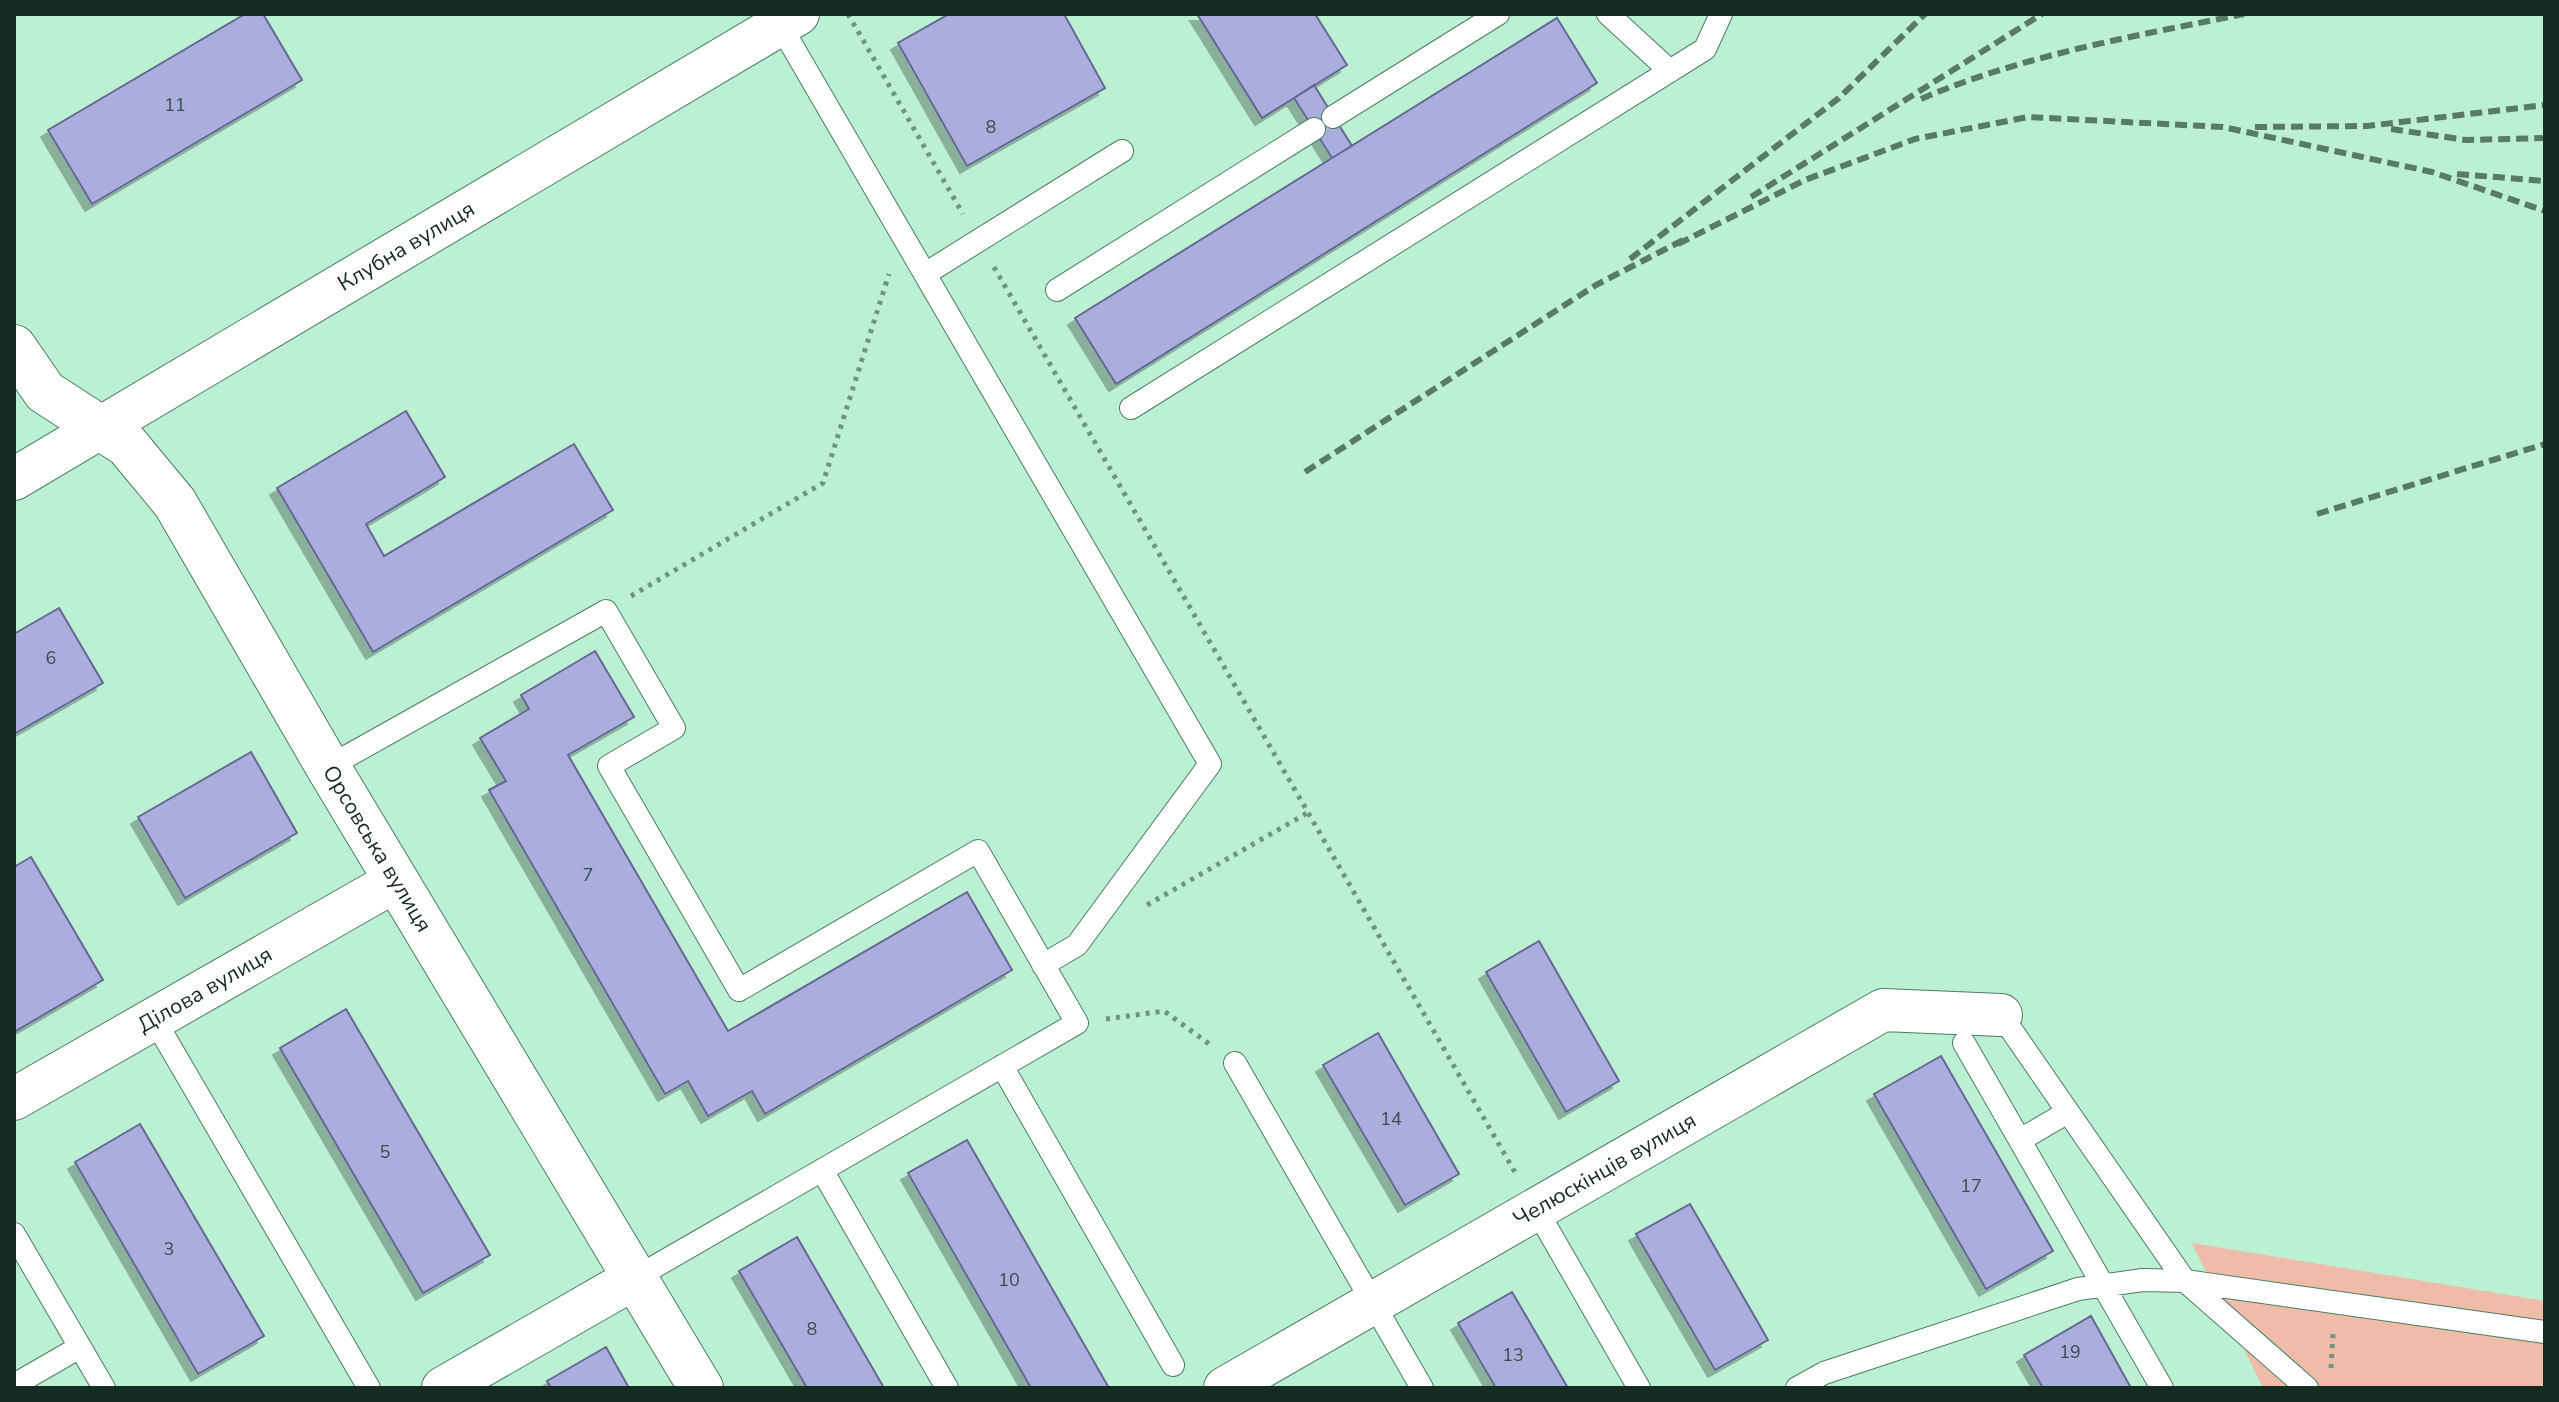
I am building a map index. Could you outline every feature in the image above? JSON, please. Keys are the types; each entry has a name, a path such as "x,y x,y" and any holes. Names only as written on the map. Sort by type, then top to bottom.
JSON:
{"street":[{"name":"Клубна вулиця","path":"14,479 789,19"},
{"name":"Орсовська вулиця","path":"14,347 45,392 127,445 175,503 328,767 701,1388"},
{"name":"Ділова вулиця","path":"14,1099 397,880"},
{"name":"Челюскінців вулиця","path":"1225,1388 1883,1010 2001,1015"},
{"path":"462,1383 635,1278"}],"lane":[{"path":"1057,290 1498,14"},
{"path":"1608,14 1670,71"},
{"path":"1131,408 1705,49 1721,14"},
{"path":"789,19 902,234 1210,764 1077,945 1043,965"},
{"path":"925,274 1122,151"},
{"path":"328,767 606,611 674,728 609,766 739,990 978,851 1077,1023 635,1278"},
{"path":"2001,1015 2185,1281 2307,1388"},
{"path":"154,1019 369,1388"},
{"path":"1964,1043 2162,1388"},
{"path":"1235,1063 1422,1388"},
{"path":"1002,1066 1173,1365"},
{"path":"2020,1140 2068,1112"},
{"path":"822,1170 947,1388"},
{"path":"1536,1209 1639,1388"},
{"path":"14,1234 104,1388"},
{"path":"1797,1388 1824,1373 2102,1284 2185,1281 2545,1332"},
{"path":"14,1385 80,1347"}],"path":[{"path":"848,14 1536,1209"},
{"path":"606,611 823,483 902,234"},
{"path":"1145,906 1309,812"},
{"path":"1077,1023 1164,1011 1235,1063"},
{"path":"2333,1380 2332,1339 2337,1303"}],"shaded area":[{"path":"2192,1243 2545,1301 2545,1388 2263,1388"}],"building":[{"path":"245,14 263,14 302,80 92,204 48,130"},
{"path":"949,14 1064,14 1105,88 967,166 898,43"},
{"path":"1197,14 1315,14 1347,65 1262,118"},
{"path":"1557,18 1597,83 1116,384 1075,318"},
{"path":"1314,85 1352,146 1332,158 1294,98"},
{"path":"406,411 445,477 366,524 384,556 574,444 613,510 373,652 277,488"},
{"path":"59,608 103,683 14,734 14,634"},
{"path":"595,651 634,717 568,755 728,1031 967,892 1012,970 765,1114 752,1091 708,1116 688,1081 665,1094 489,790 506,781 480,738 529,709 521,695"},
{"path":"251,752 297,833 185,898 138,817"},
{"path":"31,857 103,980 14,1032 14,867"},
{"path":"1539,941 1619,1081 1566,1112 1486,972"},
{"path":"346,1009 490,1255 423,1293 280,1048"},
{"path":"1378,1033 1459,1174 1405,1205 1323,1065"},
{"path":"1941,1056 2053,1251 1986,1289 1874,1094"},
{"path":"140,1124 264,1336 198,1374 75,1162"},
{"path":"967,1140 1109,1388 1031,1388 908,1173"},
{"path":"1690,1204 1768,1340 1715,1370 1636,1234"},
{"path":"797,1237 884,1388 807,1388 739,1271"},
{"path":"1512,1292 1568,1388 1496,1388 1458,1323"},
{"path":"2091,1316 2131,1388 2043,1388 2024,1355"},
{"path":"606,1347 629,1388 551,1388 547,1381"}],"railway":[{"path":"1630,259 1839,98 1925,14"},
{"path":"1751,197 2042,14"},
{"path":"1921,99 1999,70 2039,59 2244,14"},
{"path":"2255,127 2367,126 2545,105"},
{"path":"1678,244 1805,180 1915,139 2028,117 2223,127 2432,172 2545,211"},
{"path":"2391,129 2466,140 2545,138"},
{"path":"2457,174 2545,181"},
{"path":"1305,472 1596,285 1687,238"},
{"path":"2317,514 2545,444"}]}
